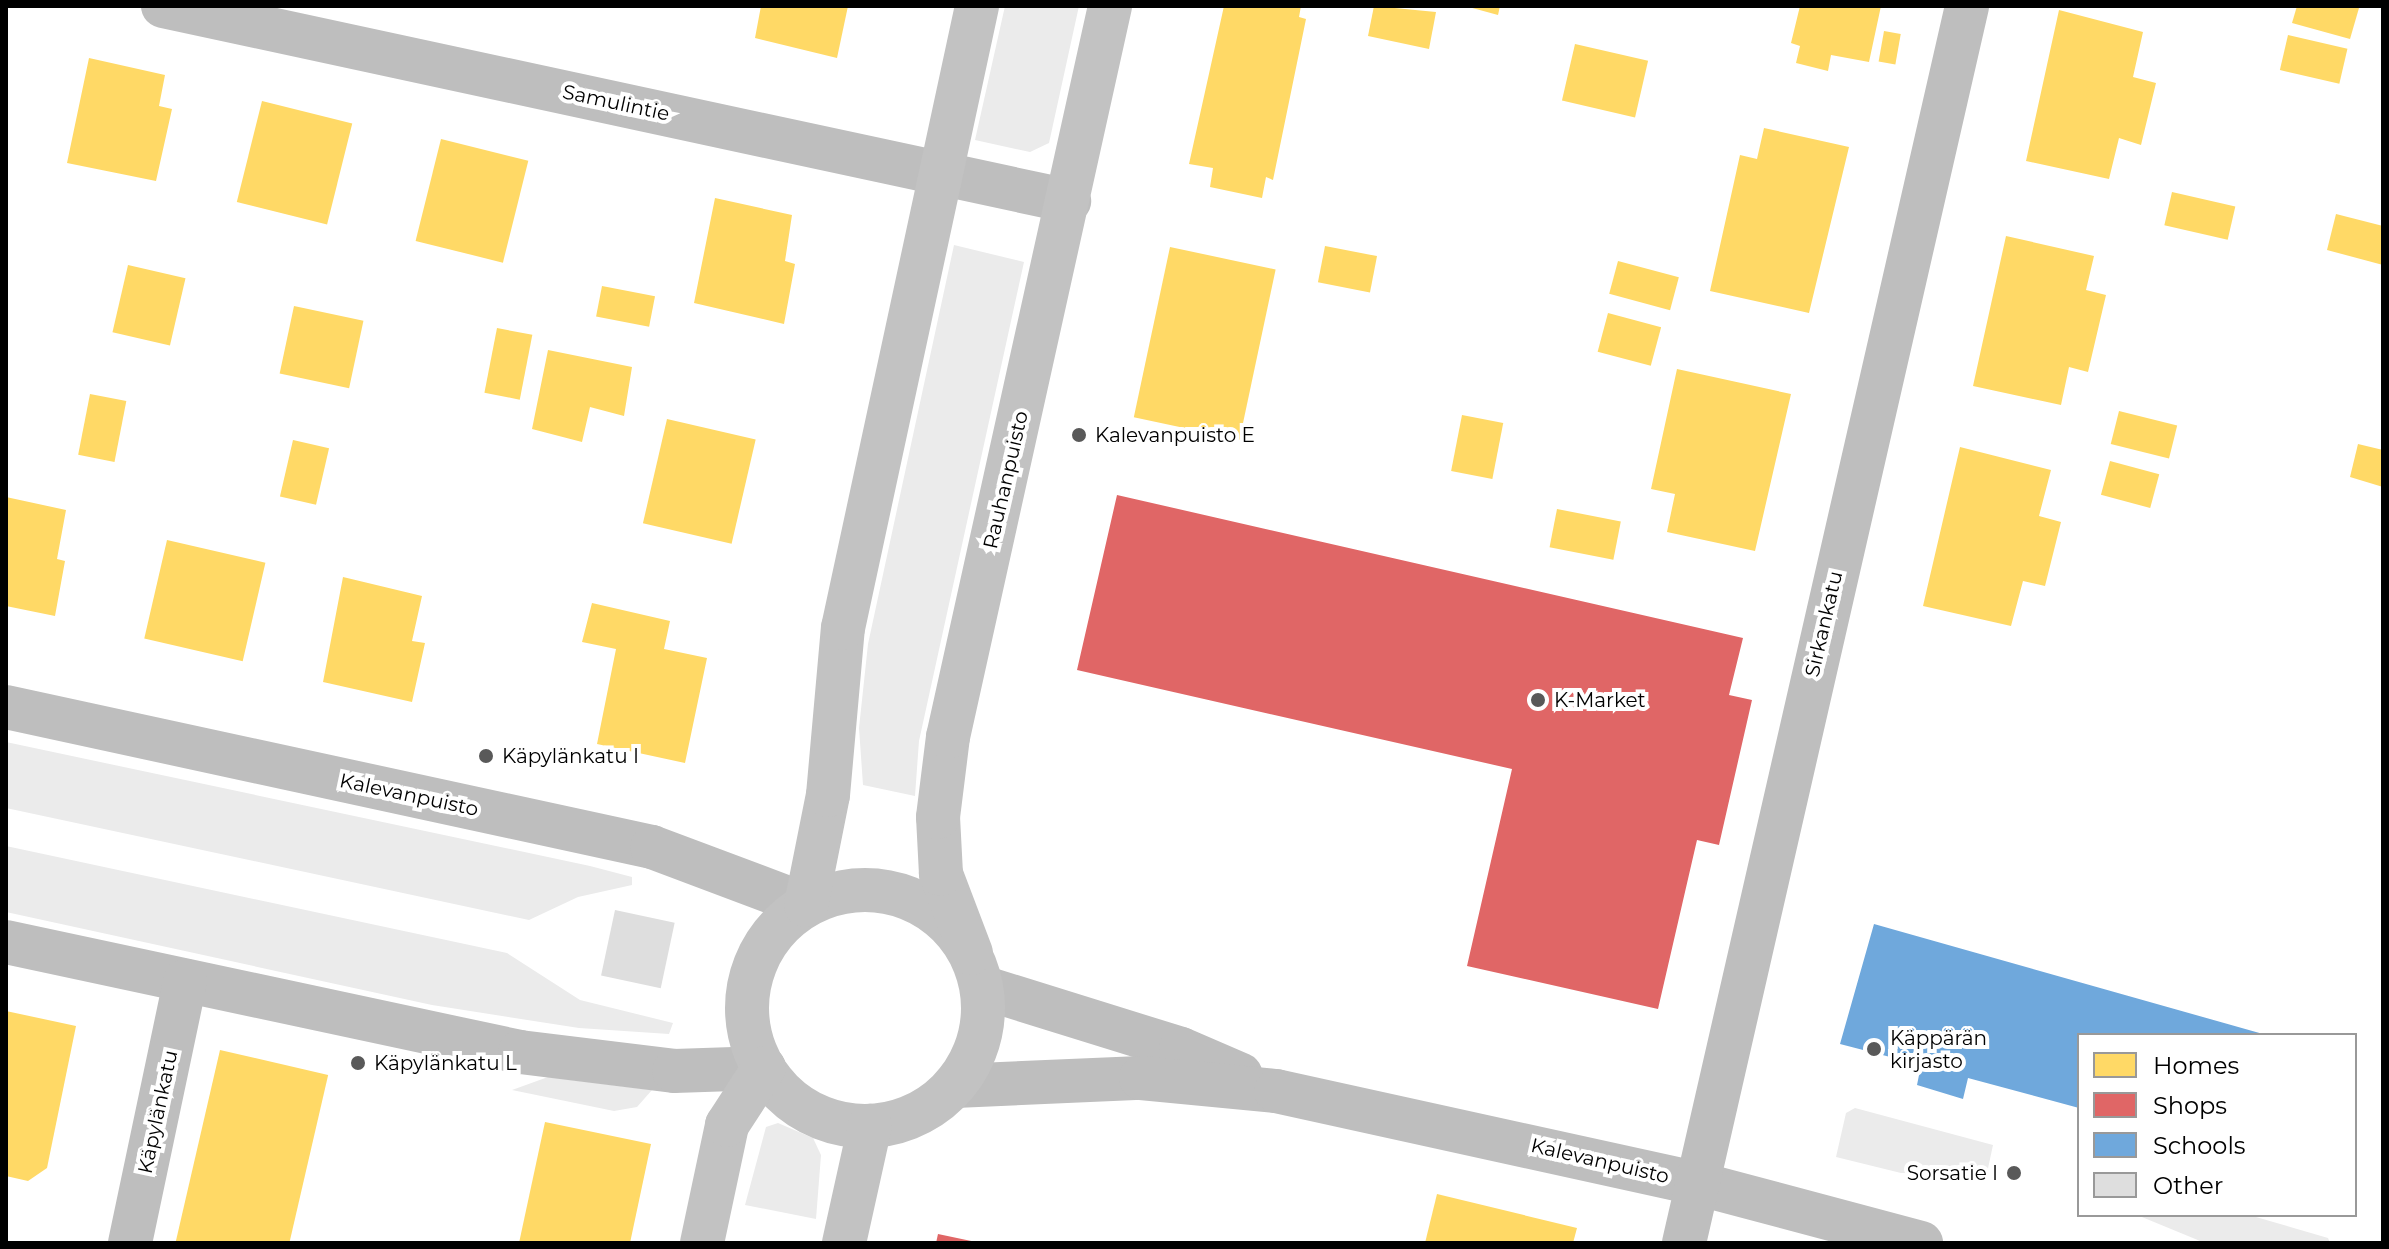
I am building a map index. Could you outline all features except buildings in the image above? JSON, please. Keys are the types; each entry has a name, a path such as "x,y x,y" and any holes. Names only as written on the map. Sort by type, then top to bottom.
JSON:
{"main road":[{"path":"806,905 828,795 843,628 977,6"},
{"name":"Rauhanpuisto","path":"977,970 941,874 938,817 948,737 1110,6"},
{"path":"879,890 904,896 948,923 977,970 980,1039 955,1086 934,1105 905,1119 870,1126 837,1123 805,1110 764,1068 749,1034 747,997 753,972 777,929 806,905 841,891 879,890"},
{"path":"702,1243 727,1125 764,1068"},
{"path":"844,1243 870,1126"}],"street":[{"name":"Samulintie","path":"163,6 1069,201"},
{"name":"Sirkankatu","path":"1684,1243 1967,6"},
{"name":"Kalevanpuisto","path":"6,707 652,847 806,905"},
{"path":"6,942 520,1052 674,1071 764,1068"},
{"name":"Kalevanpuisto","path":"977,970 1181,1049 1276,1091"},
{"name":"Käpylänkatu","path":"130,1243 185,981"},
{"name":"Kalevanpuisto","path":"955,1086 1141,1078 1276,1091 1696,1183 1921,1243"}],"shaded area":[{"path":"1005,6 1079,6 1049,143 1030,152 975,140"},
{"path":"954,245 1024,262 919,741 915,796 863,785 859,728 868,644"},
{"path":"6,742 590,866 632,877 632,885 578,897 529,920 6,808"},
{"path":"6,846 507,953 580,1000 673,1023 669,1034 579,1028 432,1005 6,912"},
{"path":"548,1077 652,1090 637,1107 614,1111 512,1090"},
{"path":"1855,1108 1993,1145 1987,1173 1901,1173 1836,1157 1846,1113"},
{"path":"778,1123 813,1138 821,1155 816,1219 745,1205 766,1127"},
{"path":"2142,1217 2256,1217 2328,1238 2330,1243 2205,1243"}],"place":[{"name":"Kalevanpuisto E","path":"1079,435"},
{"name":"K-Market","path":"1538,700"},
{"name":"Käpylänkatu I","path":"486,756"},
{"name":"Käppärän kirjasto","path":"1874,1049"},
{"name":"Käpylänkatu L","path":"358,1063"},
{"name":"Sorsatie I","path":"2014,1173"}]}
